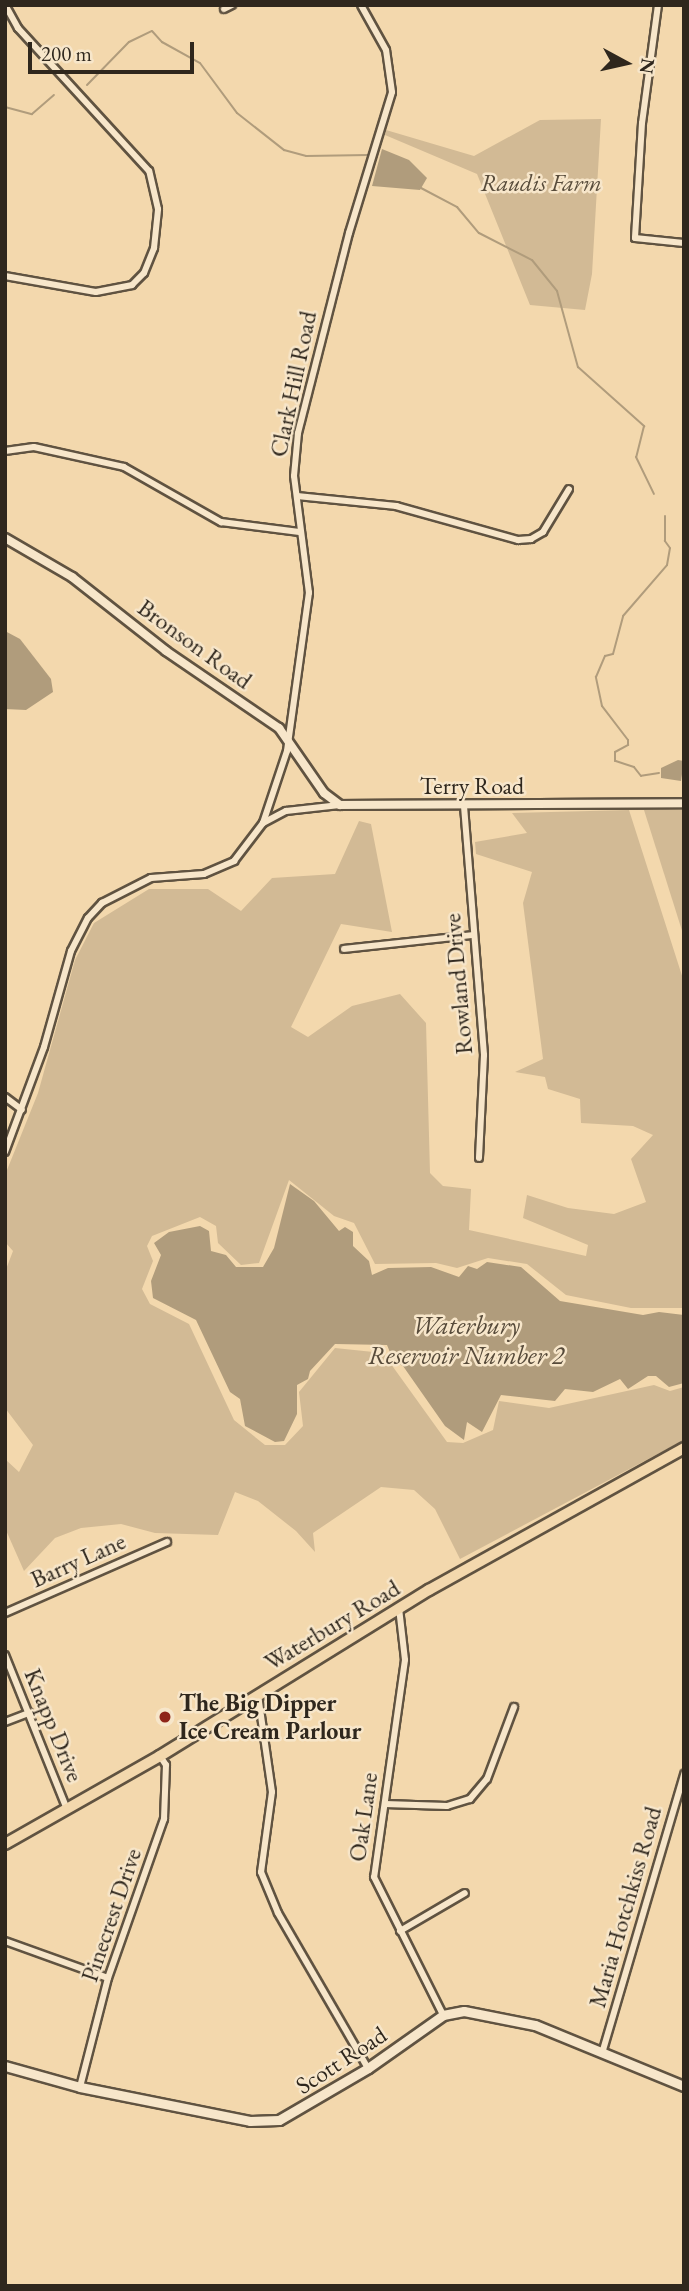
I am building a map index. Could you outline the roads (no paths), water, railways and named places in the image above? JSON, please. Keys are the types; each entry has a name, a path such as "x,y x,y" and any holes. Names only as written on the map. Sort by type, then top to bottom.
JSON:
{"main road":[{"name":"Waterbury Road","path":"5,1844 160,1756 400,1608 684,1448"},
{"path":"443,2015 464,2011 510,2018 603,2050 684,2085"},
{"name":"Scott Road","path":"5,2066 80,2087 263,2121 299,2111 368,2068 443,2015"}],"street":[{"path":"5,5 19,29 149,171 158,209 147,265 126,288 96,292 5,276"},
{"path":"224,9 232,5"},
{"name":"Clark Hill Road","path":"263,823 288,736 309,593 299,532 295,457 305,395 392,92 386,50 361,5"},
{"path":"658,5 642,123 635,238 684,243"},
{"path":"5,451 34,447 124,467 221,522 299,532"},
{"path":"297,496 396,506 519,540 542,531 569,489"},
{"name":"Bronson Road","path":"5,538 72,577 166,652 288,736 317,784 340,805"},
{"name":"Terry Road","path":"263,823 286,811 340,805 684,803"},
{"name":"Rowland Drive","path":"464,806 484,1055 479,1158"},
{"path":"5,1152 22,1110 71,951 88,918 102,903 151,878 222,869 263,823"},
{"path":"344,949 473,935"},
{"path":"5,1097 22,1110"},
{"name":"Barry Lane","path":"5,1613 167,1542"},
{"name":"Oak Lane","path":"400,1608 405,1629 405,1660 374,1877 443,2015"},
{"name":"Knapp Drive","path":"5,1655 67,1809"},
{"path":"258,1695 272,1792 261,1872 278,1913 368,2068"},
{"path":"385,1804 447,1806 470,1799 488,1779 514,1707"},
{"path":"5,1722 29,1713"},
{"name":"Pinecrest Drive","path":"80,2087 108,1978 164,1819 166,1765 160,1756"},
{"name":"Maria Hotchkiss Road","path":"603,2050 684,1774"},
{"path":"400,1931 465,1893"},
{"path":"5,1941 108,1978"}],"water":[{"path":"382,149 409,160 427,178 420,190 372,186"},
{"path":"5,631 20,639 51,679 53,692 26,710 5,709"},
{"path":"678,760 684,761 681,781 661,778 661,768"},
{"name":"Waterbury Reservoir Number 2","path":"290,1184 314,1201 339,1231 345,1227 353,1232 353,1246 369,1261 372,1275 388,1268 431,1267 459,1277 468,1266 477,1269 487,1262 521,1267 560,1301 643,1315 659,1312 684,1315 684,1383 669,1387 656,1376 648,1376 628,1389 620,1379 593,1392 565,1389 555,1401 501,1395 482,1432 467,1422 464,1440 445,1426 403,1366 394,1362 387,1345 335,1344 310,1371 308,1379 297,1385 297,1414 284,1441 275,1442 245,1426 240,1399 230,1392 196,1320 153,1298 151,1281 161,1255 154,1243 169,1232 200,1226 209,1231 211,1251 226,1255 236,1267 263,1267 274,1248"}],"waterway":[{"path":"87,85 129,42 152,31 162,42 200,63 237,113 284,150 306,156 368,155"},
{"path":"5,107 32,114 54,95"},
{"path":"421,188 457,207 479,233 532,260 557,291 578,367 644,426 636,457 654,494"},
{"path":"659,773 641,776 634,767 615,761 615,752 628,745 628,740 602,706 596,677 605,656 613,654 623,616 667,565 670,548 665,541 665,516"}],"place":[{"name":"The Big Dipper Ice Cream Parlour","path":"165,1717"}],"park label":[{"name":"Raudis Farm","path":"541,183"}]}
